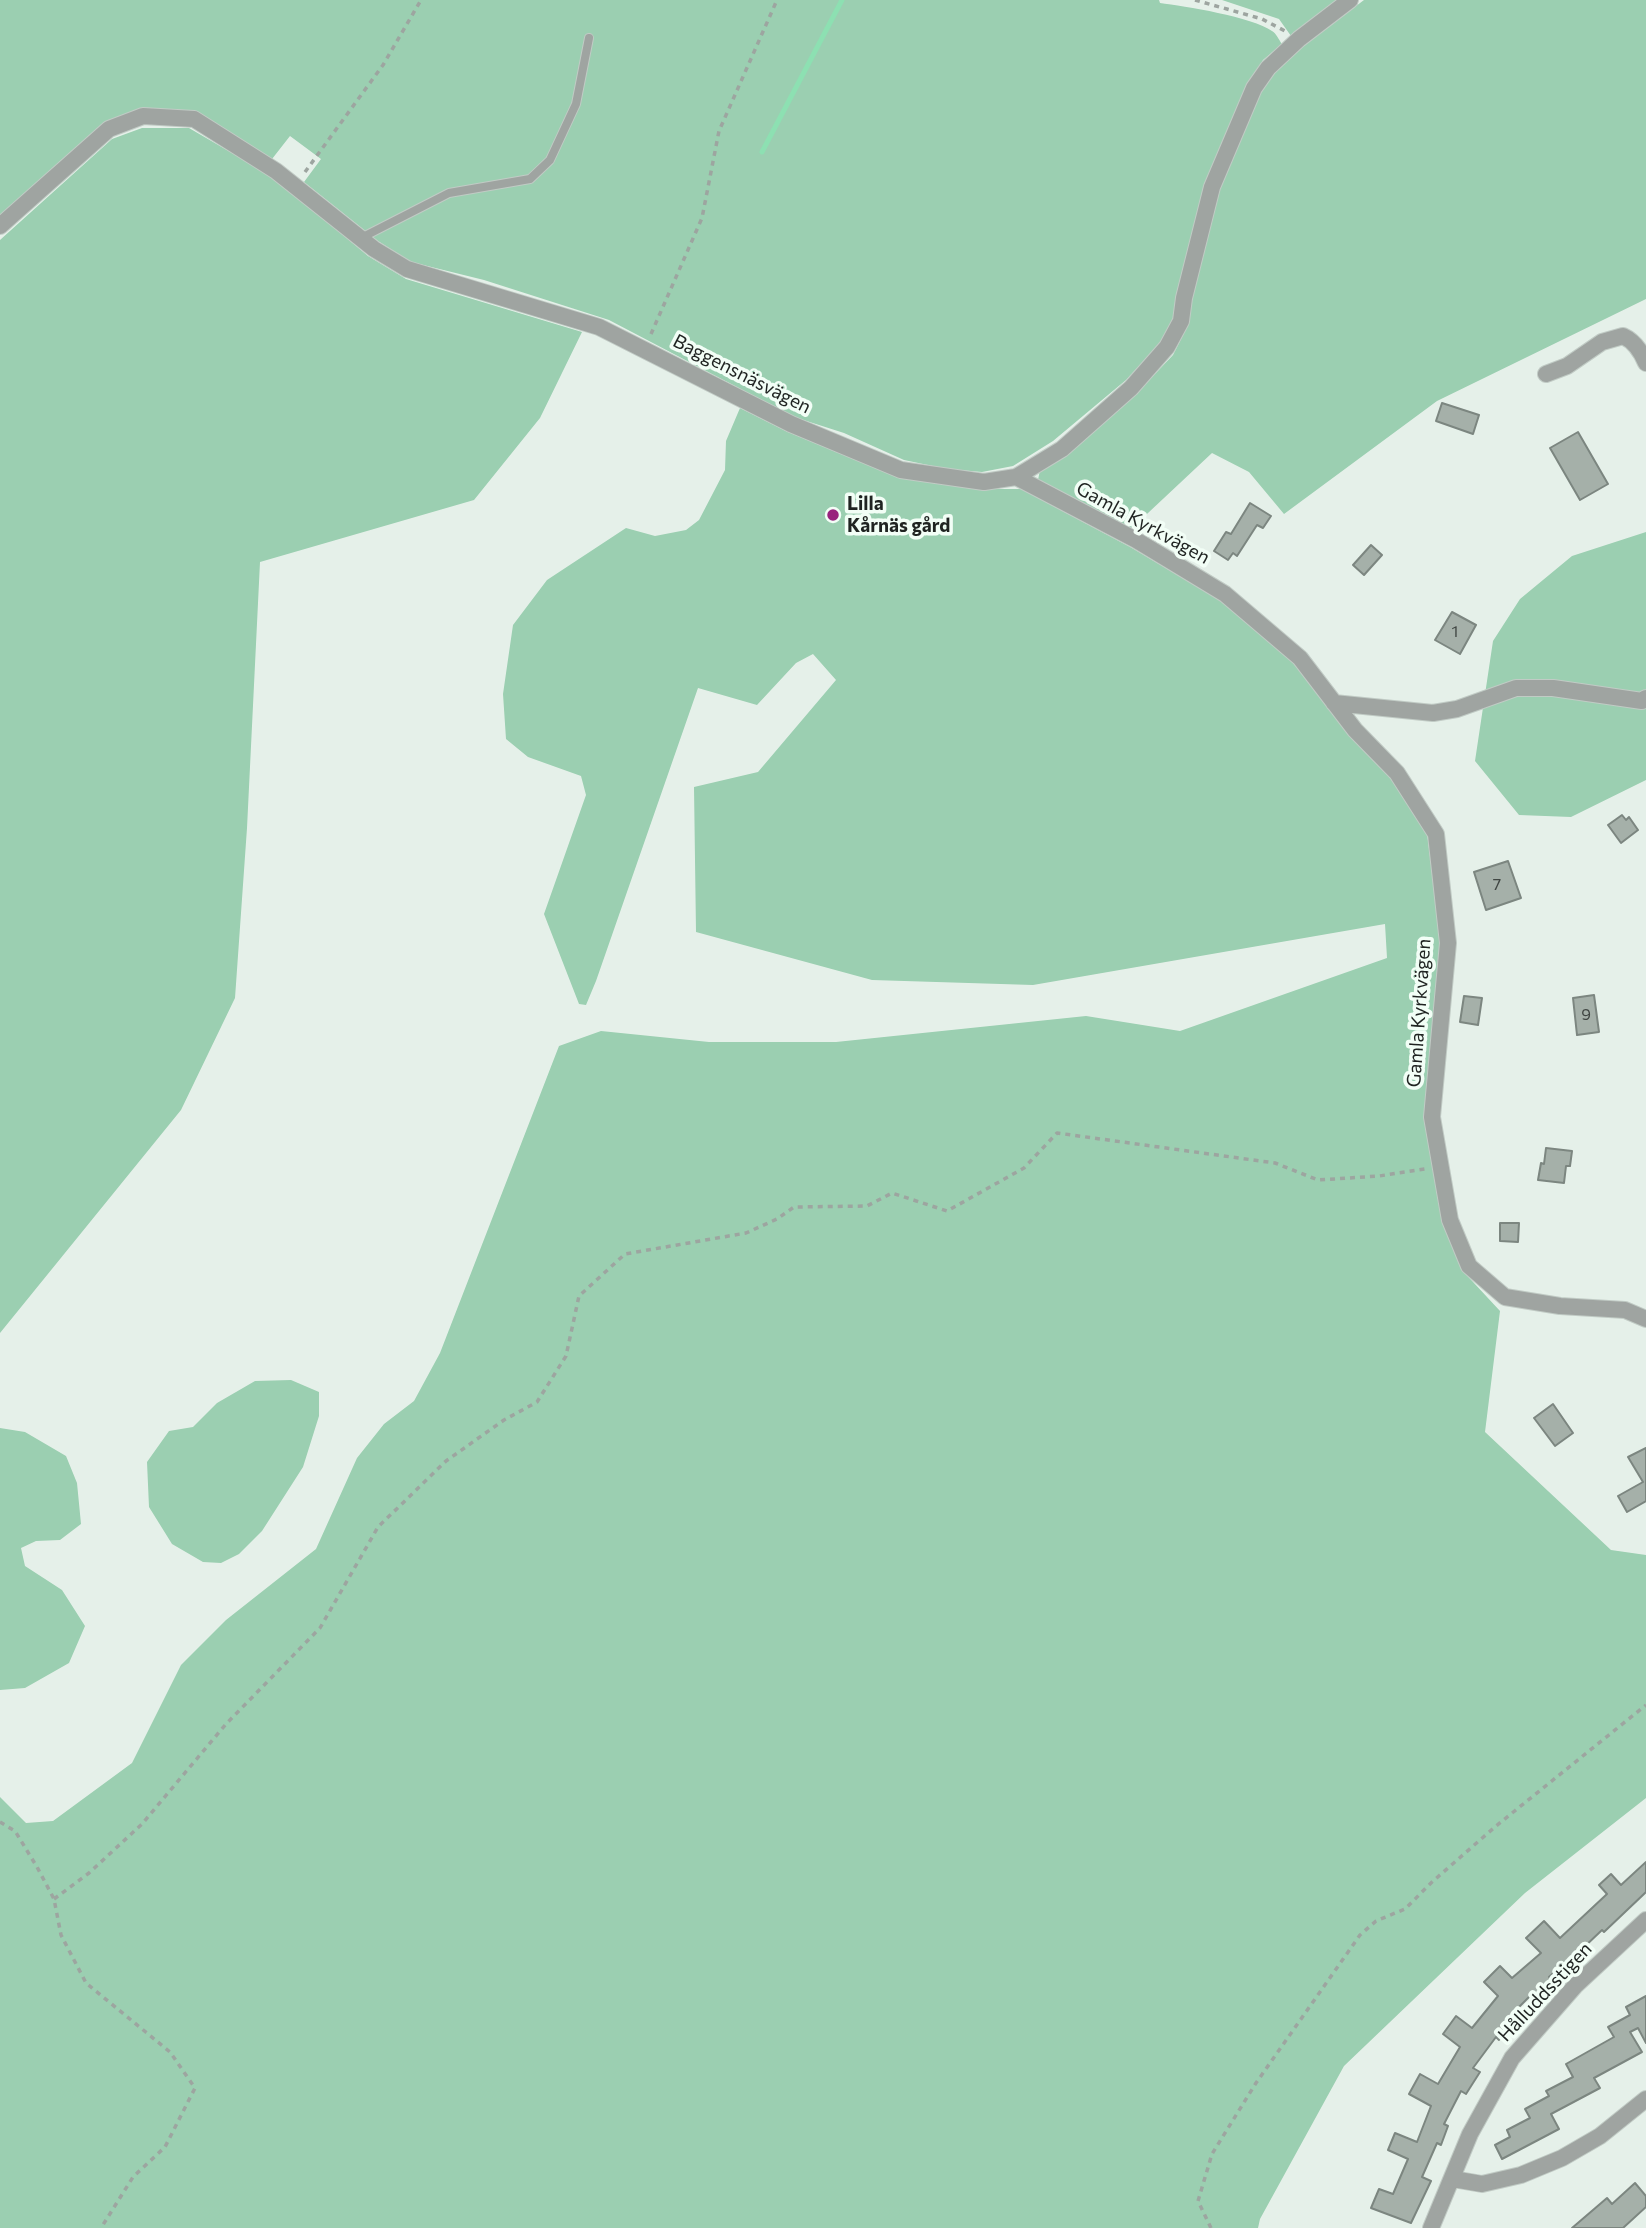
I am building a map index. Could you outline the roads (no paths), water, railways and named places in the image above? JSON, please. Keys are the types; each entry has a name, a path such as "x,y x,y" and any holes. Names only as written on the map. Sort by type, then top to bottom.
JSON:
{"street":[{"name":"Baggensnäsvägen","path":"0,226 109,129 143,116 194,120 295,185 361,238 407,269 599,327 791,424 901,470 984,482 1016,477 1072,440 1131,388 1167,347 1181,321 1184,298 1212,187 1254,88 1268,68 1299,39 1350,0"},
{"path":"1546,374 1567,366 1602,342 1623,336 1639,349 1646,363"},
{"name":"Gamla Kyrkvägen","path":"1016,477 1136,540 1225,594 1300,658 1355,730 1397,773 1436,834 1448,943 1432,1117 1450,1220 1469,1266 1505,1297 1560,1306 1625,1310 1646,1319"},
{"path":"1334,703 1433,713 1457,709 1516,688 1553,688 1645,700"},
{"name":"Hålluddsstigen","path":"1431,2228 1470,2134 1512,2058 1576,1986 1646,1920"},
{"path":"1453,2179 1482,2185 1521,2175 1562,2158 1600,2136 1646,2099"}],"lane":[{"path":"361,238 449,193 530,179 550,160 576,104 589,38"}],"waterway":[{"path":"762,152 842,0"}],"place":[{"name":"Lilla Kårnäs gård","path":"833,515"}]}
